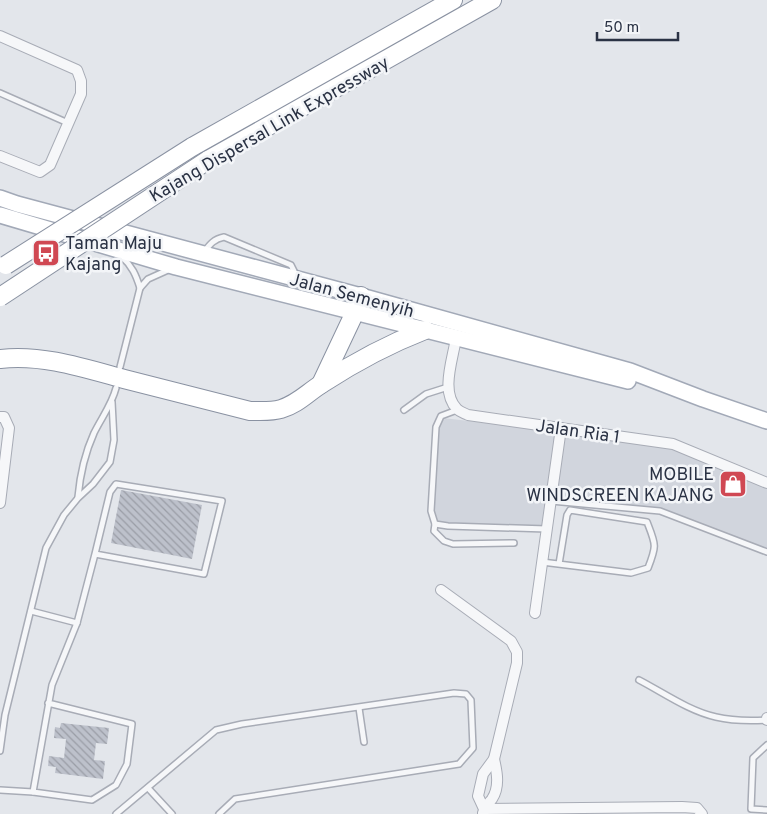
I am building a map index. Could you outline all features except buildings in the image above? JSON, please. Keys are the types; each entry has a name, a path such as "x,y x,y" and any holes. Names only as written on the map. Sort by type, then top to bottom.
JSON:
{"highway":[{"name":"Kajang Dispersal Link Expressway","path":"3,267 192,146 453,0"},
{"name":"Kajang Dispersal Link Expressway","path":"0,297 208,160 492,0"},
{"path":"321,384 358,304"},
{"path":"0,359 13,357 47,360 250,411 266,412 281,409 297,402 321,384 385,346 425,330"}],"main road":[{"name":"Jalan Semenyih","path":"0,198 294,279 425,330 703,399"},
{"name":"Jalan Semenyih","path":"0,215 169,265 358,304 630,371 767,421"},
{"path":"167,245 169,265"}],"street":[{"path":"0,36 77,70 82,82 81,94 50,165 40,172 0,156"},
{"path":"456,338 448,387 451,400 458,410"},
{"name":"Jalan Ria 1","path":"458,410 468,415 672,444 767,483"},
{"path":"0,416 4,417 9,428 0,504"},
{"path":"535,613 561,428"},
{"path":"441,590 510,641 517,652 517,663 494,759 483,774 478,796 484,811"},
{"path":"484,811 493,797 498,777 494,759"},
{"path":"484,811 682,807 697,808 702,814"}],"lane":[{"path":"0,93 68,123"},
{"path":"202,254 216,238 224,237 291,265 294,271 294,279"},
{"path":"114,249 131,266 140,288"},
{"path":"120,367 140,288 148,279 169,265"},
{"path":"404,410 426,394 448,387"},
{"path":"78,498 87,451 112,402 116,388"},
{"path":"0,751 5,715 46,548 64,515 93,484 110,462 114,440 112,402"},
{"path":"458,410 441,416 436,427 431,511 435,524 434,531 444,541 453,544 514,543"},
{"path":"34,792 52,685 77,623 110,492 116,484 222,501 204,574 95,554"},
{"path":"551,501 660,511 767,552"},
{"path":"542,562 631,574 648,568 655,550 654,539 647,522 570,510 566,515 560,564"},
{"path":"435,524 547,529"},
{"path":"31,611 77,623"},
{"path":"639,680 686,706 715,717 741,721 767,719"},
{"path":"116,814 216,730 242,724 454,693 466,694 471,700 473,748 459,764 235,799 219,814"},
{"path":"0,790 34,792 92,800 116,785 127,764 132,724 48,702"},
{"path":"358,708 364,742"},
{"path":"767,745 753,758 751,809 767,810"},
{"path":"148,788 172,814"}],"shaded area":[{"path":"443,418 556,431 671,448 767,488 767,549 661,509 547,498 543,526 437,521 433,510 439,427"}],"place":[{"name":"Taman Maju Kajang","path":"46,253"},
{"name":"MOBILE WINDSCREEN KAJANG","path":"733,484"}]}
